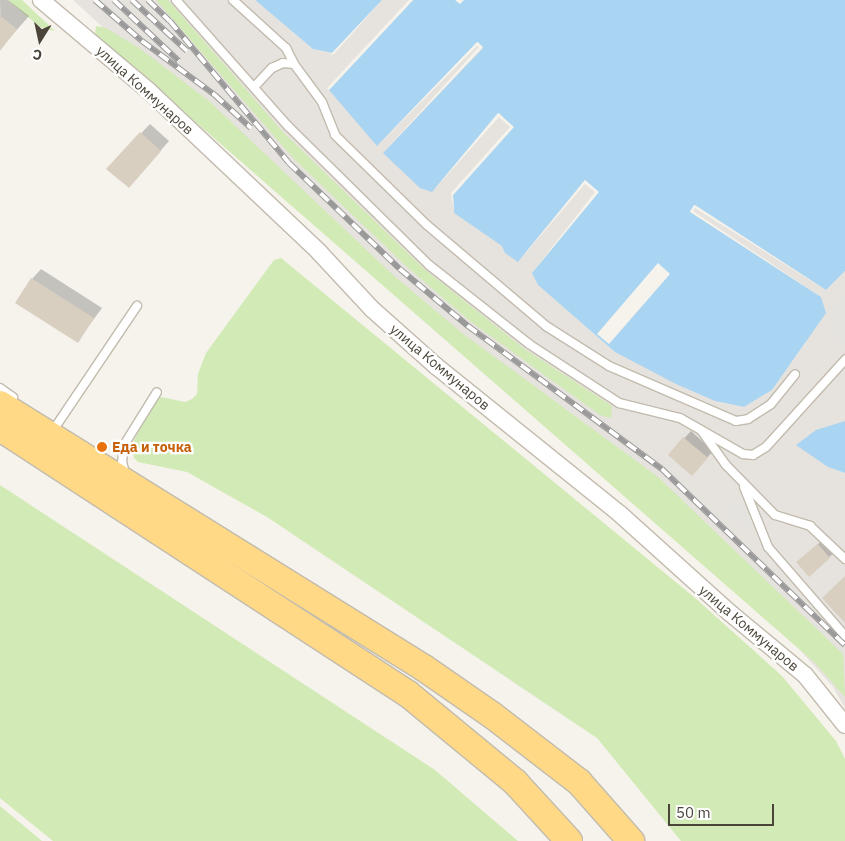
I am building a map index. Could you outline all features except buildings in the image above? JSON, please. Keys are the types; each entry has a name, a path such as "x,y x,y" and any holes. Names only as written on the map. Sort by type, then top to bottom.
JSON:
{"highway":[{"path":"12,404 424,668 492,715 579,782 631,841"},
{"path":"0,428 406,693 514,782 570,841"}],"street":[{"name":"улица Коммунаров","path":"41,0 149,91 429,359 620,514 730,613 805,675 845,725"}],"lane":[{"path":"176,0 255,86 288,126 429,264 529,344 619,402 680,418 698,426 743,454 753,455 766,447 845,360"},
{"path":"233,0 286,48 294,64 322,102 335,135 427,225 546,326 601,360 736,420 748,419 770,404 794,374"},
{"path":"255,86 272,68 283,62 294,64"},
{"path":"56,426 137,306"},
{"path":"0,388 12,404"},
{"path":"128,479 124,445 157,392"},
{"path":"48,421 64,431"},
{"path":"698,426 742,482 775,515 818,532 845,560"},
{"path":"87,447 128,479"},
{"path":"742,482 768,546 845,636"}],"shaded area":[{"path":"73,0 255,0 313,49 332,53 382,0 413,0 329,90 477,42 483,47 498,113 514,127 503,246 505,253 585,180 599,192 538,285 615,352 715,401 744,407 772,390 806,342 690,212 694,205 826,290 845,271 845,421 841,423 828,467 845,473 845,708 833,687 744,587 401,300"},
{"path":"845,296 845,343 837,341 837,306"},
{"path":"733,503 756,521 749,529 726,511"}],"green space":[{"path":"8,0 22,0 55,31 40,27"},
{"path":"156,0 168,0 282,131 423,268 523,348 612,406 611,418 600,415 471,322 405,265 294,159"},
{"path":"96,26 106,28 139,48 209,101 393,275 462,333 658,477 843,654 845,697 815,663 95,34"},
{"path":"281,258 694,597 782,676 836,741 845,759 845,841 681,841 597,738 267,517 187,472 138,462 134,458 132,444 155,401 161,397 185,402 197,394 198,374 206,353 274,260"},
{"path":"0,485 435,770 518,841 53,841 0,798"},
{"path":"0,806 42,841 0,841"}],"water":[{"path":"255,0 382,0 333,53 313,49"},
{"path":"413,0 455,0 460,4 464,0 845,0 845,271 826,290 695,205 690,211 821,297 826,313 772,390 744,407 715,401 676,384 615,352 538,285 532,273 598,192 585,180 518,262 505,253 502,246 454,213 453,195 513,127 499,113 432,192 420,188 383,153 483,48 478,42 377,146 329,90"},
{"path":"845,421 845,473 828,467 796,445 816,430"}],"pier":[{"path":"382,0 334,54 330,55"},
{"path":"409,0 413,0 329,90 327,88"},
{"path":"477,42 483,47 383,153 479,47 477,46 377,146"},
{"path":"498,113 514,127 453,195 454,213 451,193 510,127 499,117 432,192"},
{"path":"585,180 599,192 532,273 595,192 585,184 518,262"},
{"path":"694,205 826,290 695,208 693,211 821,297 690,212"},
{"path":"658,263 670,274 609,344 597,334"}],"railway":[{"path":"95,0 142,41 215,95 251,128"},
{"path":"114,0 179,61"},
{"path":"132,0 187,51"},
{"path":"148,0 170,21 289,163 400,269 468,326 662,469 845,645"}],"place":[{"name":"Еда и точка","path":"102,447"}]}
